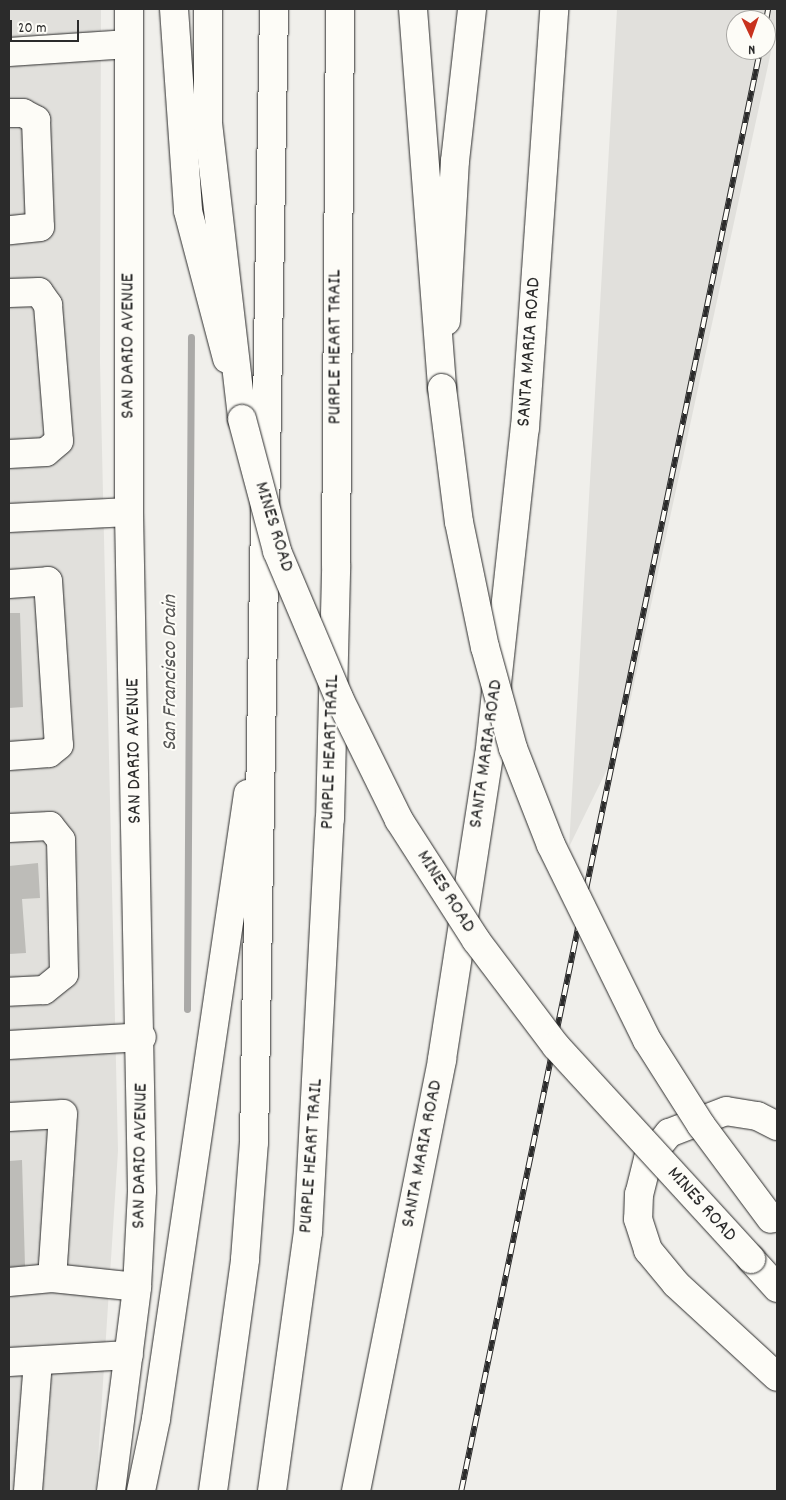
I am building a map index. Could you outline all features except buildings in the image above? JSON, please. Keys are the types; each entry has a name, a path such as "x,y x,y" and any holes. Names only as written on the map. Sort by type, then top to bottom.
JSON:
{"main road":[{"name":"SAN DARIO AVENUE","path":"111,1491 137,1287 142,1037 129,512 129,9"},
{"path":"174,9 188,210 242,419"},
{"path":"208,9 208,123 216,207 242,419"},
{"path":"213,1491 245,1259 253,1152 264,704 274,9"},
{"name":"PURPLE HEART TRAIL","path":"272,1491 308,1232 329,838 336,565 340,9"},
{"path":"413,9 442,388 459,522 485,648 513,748 551,845 647,1040 701,1125 774,1222"},
{"path":"442,388 455,161 472,9"},
{"name":"SANTA MARIA ROAD","path":"356,1491 442,1059 489,757 525,428 554,9"},
{"path":"9,52 129,44"},
{"path":"9,113 23,112 36,120 40,228 9,230"},
{"path":"9,293 40,292 48,305 58,440 46,452 9,454"},
{"name":"MINES ROAD","path":"242,419 277,551 339,698 399,820 476,940 556,1046 777,1288"},
{"path":"9,518 129,512"},
{"path":"9,584 48,581 59,745 49,753 9,756"},
{"path":"140,1491 156,1420 237,856 264,704"},
{"path":"9,828 50,826 61,840 64,974 44,990 9,992"},
{"path":"9,1045 142,1037"},
{"path":"777,1126 757,1116 726,1111 669,1132 648,1159 639,1194 638,1219 648,1250 676,1284 777,1377"},
{"path":"9,1117 63,1114 52,1278"},
{"path":"9,1282 52,1278 137,1287"},
{"path":"9,1362 129,1354"},
{"path":"28,1491 38,1361"}],"shaded area":[{"path":"9,9 101,9 100,362 118,1151 96,1491 9,1491"},
{"path":"617,9 777,9 776,29 776,10 726,10 726,60 769,60 622,739 569,847"}],"waterway":[{"name":"San Francisco Drain","path":"187,1009 191,337"}],"railway":[{"path":"461,1491 758,60"}]}
